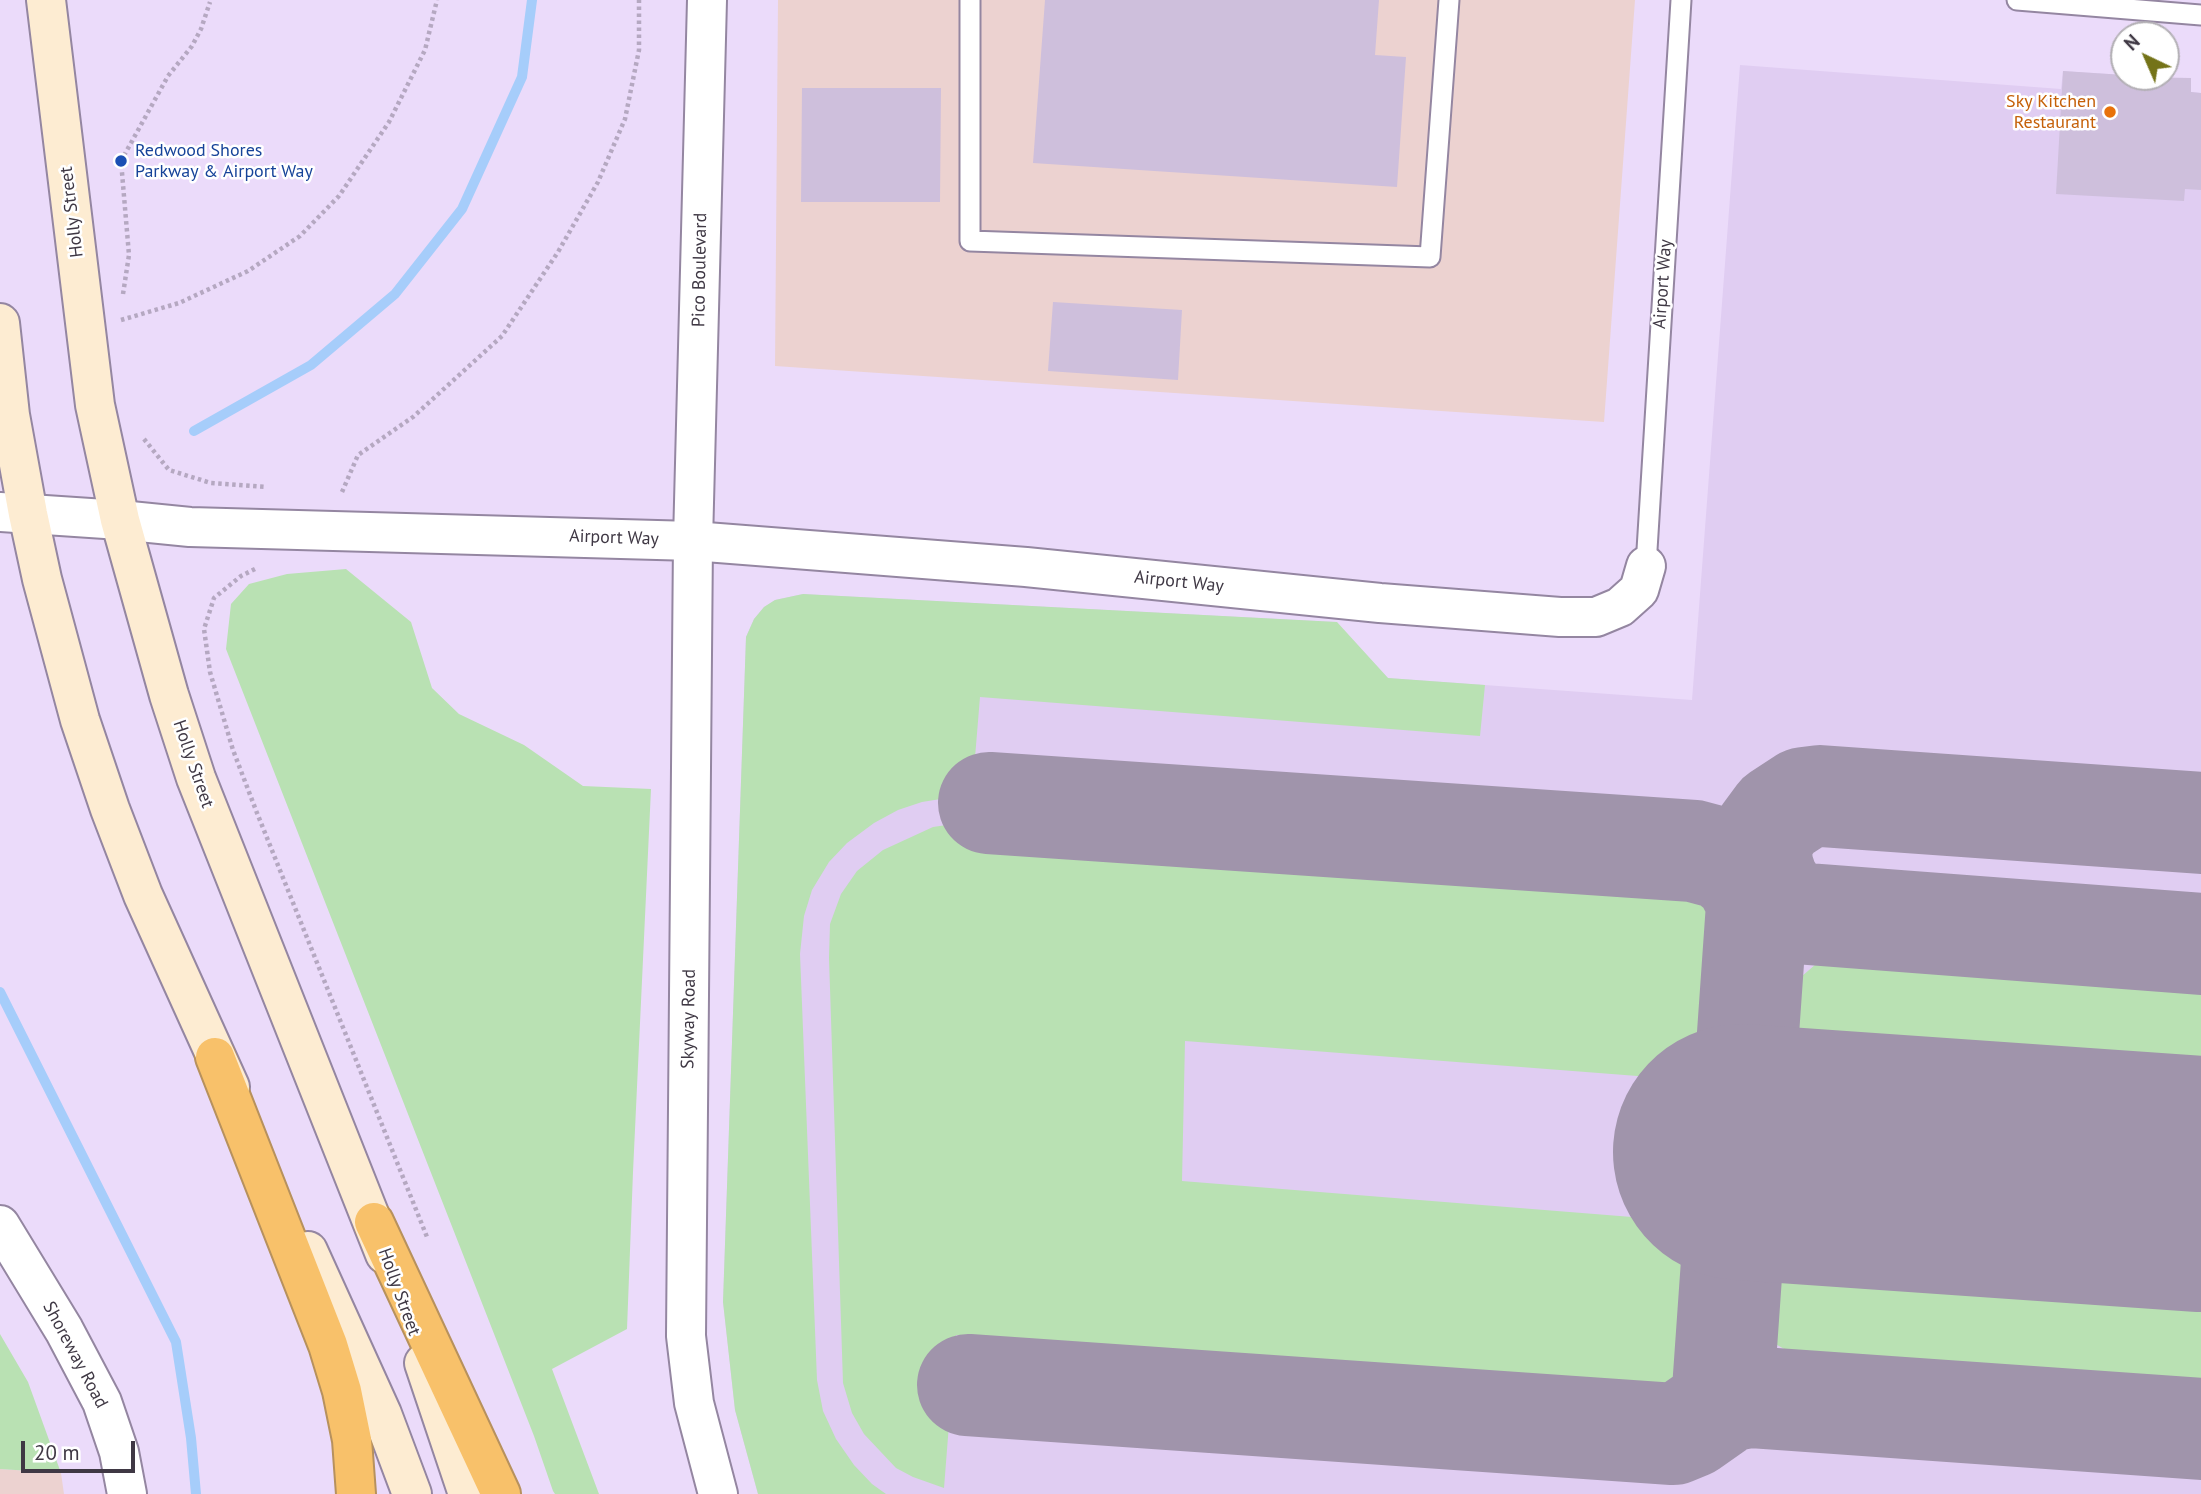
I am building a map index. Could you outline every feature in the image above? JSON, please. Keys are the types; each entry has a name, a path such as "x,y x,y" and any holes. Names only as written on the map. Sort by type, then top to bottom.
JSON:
{"highway":[{"path":"215,1057 328,1345 342,1391 349,1428 356,1494"},
{"path":"373,1222 501,1494"}],"main road":[{"name":"Holly Street","path":"46,0 96,405 120,520 169,695 196,778 373,1222 434,1390 468,1494"},
{"path":"0,323 10,415 14,513 110,809 143,895 215,1057 347,1333 382,1414 412,1494"}],"street":[{"name":"Pico Boulevard","path":"693,541 706,0"},
{"path":"14,513 120,520"},
{"name":"Airport Way","path":"120,520 190,527 693,541 1012,566 1380,603 1560,617 1596,617 1620,607 1639,590 1646,566"},
{"name":"Skyway Road","path":"693,541 686,1336 694,1404 718,1494"},
{"name":"Shoreway Road","path":"0,1225 64,1330 103,1402 119,1452 127,1494"}],"lane":[{"path":"970,0 970,241 1430,257 1450,0"},
{"name":"Airport Way","path":"1646,566 1681,0"},
{"path":"2017,0 2201,15"}],"path":[{"path":"85,321 123,320 179,303 248,271 300,236 339,196 390,122 425,50 437,0"},
{"path":"326,530 358,455 413,417 502,336 558,252 598,182 625,119 639,50 639,0"},
{"path":"122,298 129,255 121,161 168,76 192,46 201,29 209,2"},
{"path":"122,309 123,320"},
{"path":"139,433 169,470 211,482 269,487"},
{"path":"266,563 241,576 214,598 204,629 210,672 233,750 257,813 431,1248"}],"shaded area":[{"path":"778,0 1635,0 1604,422 775,366"},
{"path":"1740,65 2061,89 2063,71 2110,74 2110,91 2180,91 2180,78 2191,78 2191,92 2201,93 2201,1494 758,1494 735,1410 723,1302 746,637 754,619 764,607 775,600 803,594 1336,622 1388,678 1692,700"},
{"path":"0,1469 61,1473 64,1494 0,1494"}],"green space":[{"path":"346,569 411,622 432,688 459,714 524,745 583,786 651,789 627,1329 552,1369 599,1494 555,1494 553,1491 534,1436 226,649 231,604 249,584 287,574"},
{"path":"803,594 1337,622 1388,678 1485,685 1480,736 980,697 972,794 922,802 898,810 874,823 847,843 829,862 812,890 804,916 800,954 817,1380 823,1411 836,1439 854,1465 886,1494 758,1494 735,1410 723,1302 746,637 754,619 764,607 775,600"},
{"path":"960,823 1657,880 1684,887 1698,898 1710,914 1718,938 1721,963 1715,1082 1185,1041 1182,1181 1707,1223 1701,1355 1694,1375 1668,1389 956,1335 944,1488 896,1468 864,1434 852,1413 843,1383 830,924 841,894 857,871 883,850 933,827"},
{"path":"1833,957 2201,984 2201,1106 1810,1079 1800,1073 1794,1058 1796,993 1801,977 1816,964"},
{"path":"1830,1235 2201,1262 2201,1392 1821,1362 1793,1354 1772,1342 1765,1330 1761,1315 1764,1274 1775,1257 1792,1244"},
{"path":"0,1334 28,1382 61,1473 0,1469"}],"building":[{"path":"1045,0 1379,0 1375,55 1406,57 1397,187 1033,163"},
{"path":"2063,71 2110,74 2110,91 2180,91 2180,78 2191,78 2191,92 2201,93 2201,190 2185,189 2184,201 2056,194"},
{"path":"802,88 941,88 940,202 801,202"},
{"path":"1053,302 1182,310 1178,380 1048,371"}],"waterway":[{"path":"194,431 311,365 395,294 462,209 522,77 532,0"},
{"path":"0,992 176,1342 191,1438 196,1494"}],"taxiway":[{"path":"1722,1404 1761,848 1764,834 1778,815 1804,798 1820,796 2201,823"},
{"path":"989,803 1694,851 1724,859 1744,875 1754,895 1758,913"},
{"path":"1761,848 1762,866 1768,884 1778,899 1795,913 2201,944"},
{"path":"968,1385 1673,1434 1690,1427 1727,1401 1749,1397 2201,1429"}],"runway":[{"path":"1741,1152 2201,1184"}],"place":[{"name":"Sky Kitchen Restaurant","path":"2110,112"},
{"name":"Redwood Shores Parkway & Airport Way","path":"121,161"}]}
